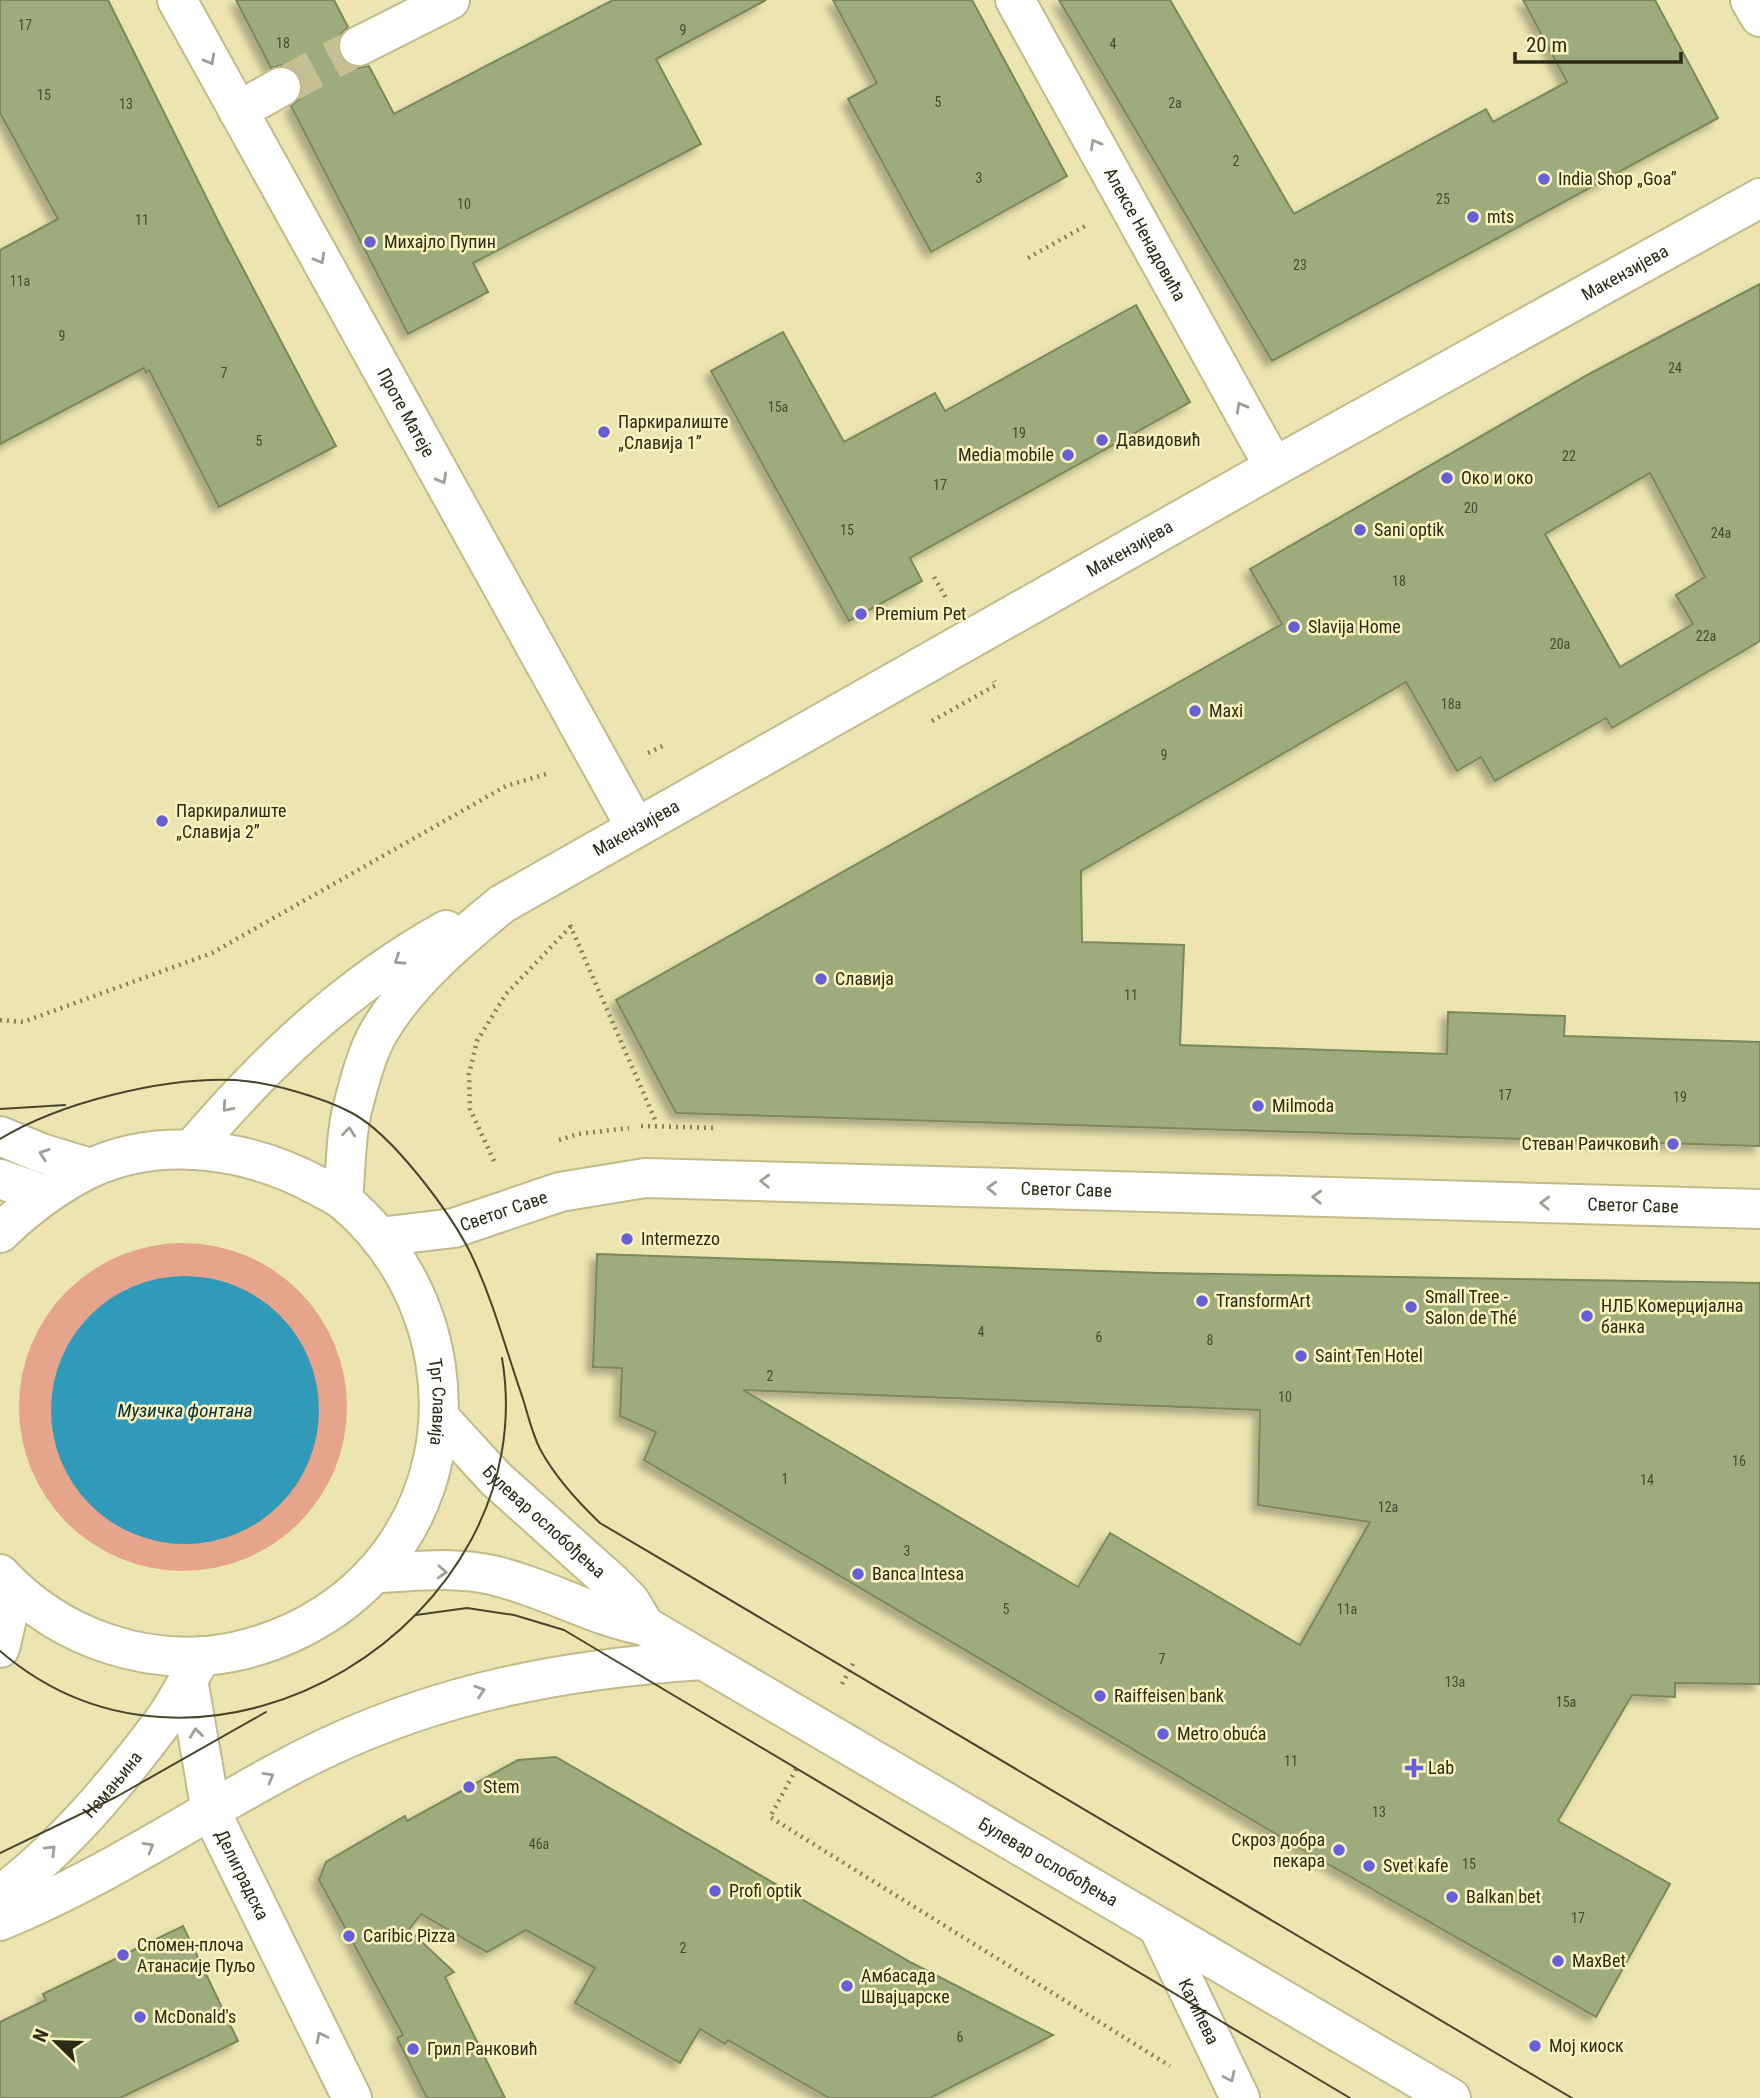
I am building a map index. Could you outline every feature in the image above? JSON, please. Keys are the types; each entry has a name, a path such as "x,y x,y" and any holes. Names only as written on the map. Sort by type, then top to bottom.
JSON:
{"main road":[{"name":"Проте Матеје","path":"177,0 635,826"},
{"path":"359,46 450,0"},
{"name":"Алексе Ненадовића","path":"1015,0 1274,467"},
{"path":"1750,0 1760,17"},
{"path":"238,111 281,87"},
{"name":"Макензијева","path":"191,1150 248,1083 304,1029 373,976 444,931 502,904 635,826 972,640 1274,467 1760,198"},
{"name":"Макензијева","path":"343,1200 351,1113 366,1061 379,1031 412,986 462,936 502,904"},
{"path":"0,1136 90,1168"},
{"name":"Трг Славија","path":"0,1233 45,1195 90,1168 156,1152 225,1152 280,1167 343,1200 379,1237 407,1277 427,1322 438,1369 440,1418 431,1466 415,1512 404,1534 374,1573 355,1593 309,1625 257,1646 195,1667 95,1639 47,1614 7,1581"},
{"name":"Светог Саве","path":"379,1237 454,1228 560,1192 646,1178 1760,1209"},
{"path":"0,1179 45,1195"},
{"name":"Булевар ослобођења","path":"440,1418 495,1478 630,1601 645,1626"},
{"name":"Булевар ослобођења","path":"374,1573 431,1571 490,1574 548,1592 610,1619 645,1626 1451,2098"},
{"path":"0,1648 7,1581"},
{"path":"0,1921 85,1884 277,1772 395,1718 493,1687 589,1670 702,1660"},
{"name":"Делиградска","path":"195,1667 198,1750 211,1812 352,2098"},
{"name":"Немањина","path":"0,1895 25,1876 92,1808 165,1718 195,1667"},
{"name":"Катићева","path":"1157,1927 1240,2098"}],"path":[{"path":"1028,258 1128,202"},
{"path":"0,1020 23,1021 212,953 506,786"},
{"path":"492,1162 470,1109 469,1074 477,1041 506,994 570,925 657,1125"},
{"path":"770,1817 1180,2072"}],"shaded area":[{"name":"Музичка фонтана","path":"183,1243 215,1246 246,1255 274,1271 299,1291 319,1316 335,1344 344,1375 347,1407 344,1439 335,1470 319,1498 299,1523 274,1543 246,1559 215,1568 183,1571 151,1568 120,1559 92,1543 67,1523 47,1498 31,1470 22,1439 19,1407 22,1375 31,1344 47,1316 67,1291 92,1271 120,1255 151,1246"}],"water":[{"name":"Музичка фонтана","path":"185,1276 224,1282 248,1292 270,1307 288,1325 303,1347 313,1371 319,1410 313,1449 303,1473 288,1495 270,1513 248,1528 224,1538 185,1544 146,1538 122,1528 100,1513 82,1495 67,1473 57,1449 51,1410 57,1371 67,1347 82,1325 100,1307 122,1292 146,1282"}],"building":[{"path":"0,0 108,0 220,225 336,446 219,507 149,370 146,373 144,368 0,444 0,250 58,219 0,113"},
{"path":"236,0 334,0 348,27 340,35 337,44 340,56 348,65 357,68 369,66 394,114 613,0 766,0 656,59 701,144 473,263 488,292 408,334 291,106 300,98 303,88 300,77 292,68 282,65 271,68"},
{"path":"833,0 972,0 1067,176 931,252 848,99 877,83"},
{"path":"1059,0 1170,0 1294,214 1486,109 1493,122 1567,82 1523,0 1655,0 1718,118 1272,361"},
{"path":"1760,284 1760,641 1612,728 1606,718 1495,781 1481,757 1457,771 1406,682 1081,871 1082,942 1184,945 1180,1045 1447,1054 1448,1012 1565,1016 1564,1036 1760,1042 1760,1146 676,1113 616,1000 1282,624 1250,569 1591,373","holes":["1650,473 1705,577 1676,595 1693,624 1620,667 1545,534"]},
{"path":"1136,305 1190,402 910,558 922,581 849,621 711,371 783,332 844,442 935,393 945,411"},
{"path":"597,1254 1159,1273 1760,1283 1760,1684 1675,1683 1675,1697 1632,1695 1558,1821 1670,1884 1596,2017 1286,1840 644,1460 656,1432 620,1416 622,1368 593,1367","holes":["743,1390 1260,1410 1258,1505 1370,1522 1300,1645 1110,1533 1078,1587"]},
{"path":"556,1757 912,1963 1053,2035 930,2098 829,2098 728,2040 725,2044 700,2029 680,2063 575,2003 595,1968 526,1930 487,1952 421,1914 409,1930 454,1972 445,1977 505,2098 427,2098 397,2038 403,2035 319,1880 326,1862 405,1816 407,1821 518,1760"},
{"name":"McDonald's","path":"183,1926 238,2041 120,2098 0,2098 0,2022 46,2000 43,1994"}],"tunnel":[{"path":"281,87 359,46"}],"tram line":[{"path":"0,1139 82,1103 146,1088 207,1080 249,1081 279,1087 326,1101 352,1113 385,1138 402,1156 435,1197 462,1237 486,1289 540,1449 567,1488 600,1523 1572,2098"},
{"path":"0,1109 65,1105"},
{"path":"0,1651 83,1701 172,1718 262,1706 346,1670 417,1613 471,1539 502,1453 502,1358"},
{"path":"416,1615 467,1608 514,1615 564,1630 1350,2098"},
{"path":"0,1853 116,1797 266,1712"}],"place":[{"name":"India Shop „Goa”","path":"1544,179"},
{"name":"mts","path":"1473,217"},
{"name":"Михајло Пупин","path":"370,242"},
{"name":"Паркиралиште „Славија 1”","path":"604,432"},
{"name":"Давидовић","path":"1102,440"},
{"name":"Media mobile","path":"1068,455"},
{"name":"Око и око","path":"1447,478"},
{"name":"Sani optik","path":"1360,530"},
{"name":"Premium Pet","path":"861,614"},
{"name":"Slavija Home","path":"1294,627"},
{"name":"Maxi","path":"1195,711"},
{"name":"Паркиралиште „Славија 2”","path":"162,821"},
{"name":"Славија","path":"821,979"},
{"name":"Milmoda","path":"1258,1106"},
{"name":"Стеван Раичковић","path":"1673,1144"},
{"name":"Intermezzo","path":"627,1239"},
{"name":"TransformArt","path":"1202,1301"},
{"name":"Small Tree - Salon de Thé","path":"1411,1307"},
{"name":"НЛБ Комерцијална банка","path":"1587,1316"},
{"name":"Saint Ten Hotel","path":"1301,1356"},
{"name":"Banca Intesa","path":"858,1574"},
{"name":"Raiffeisen bank","path":"1100,1696"},
{"name":"Metro obuća","path":"1163,1734"},
{"name":"Lab","path":"1414,1768"},
{"name":"Stem","path":"469,1787"},
{"name":"Скроз добра пекара","path":"1339,1850"},
{"name":"Svet kafe","path":"1369,1866"},
{"name":"Profi optik","path":"715,1891"},
{"name":"Balkan bet","path":"1452,1897"},
{"name":"Caribic Pizza","path":"349,1936"},
{"name":"Спомен-плоча Атанасије Пуљо","path":"123,1955"},
{"name":"MaxBet","path":"1558,1961"},
{"name":"Амбасада Швајцарске","path":"847,1986"},
{"name":"McDonald's","path":"140,2017"},
{"name":"Мој киоск","path":"1535,2046"},
{"name":"Грил Ранковић","path":"413,2049"}]}
